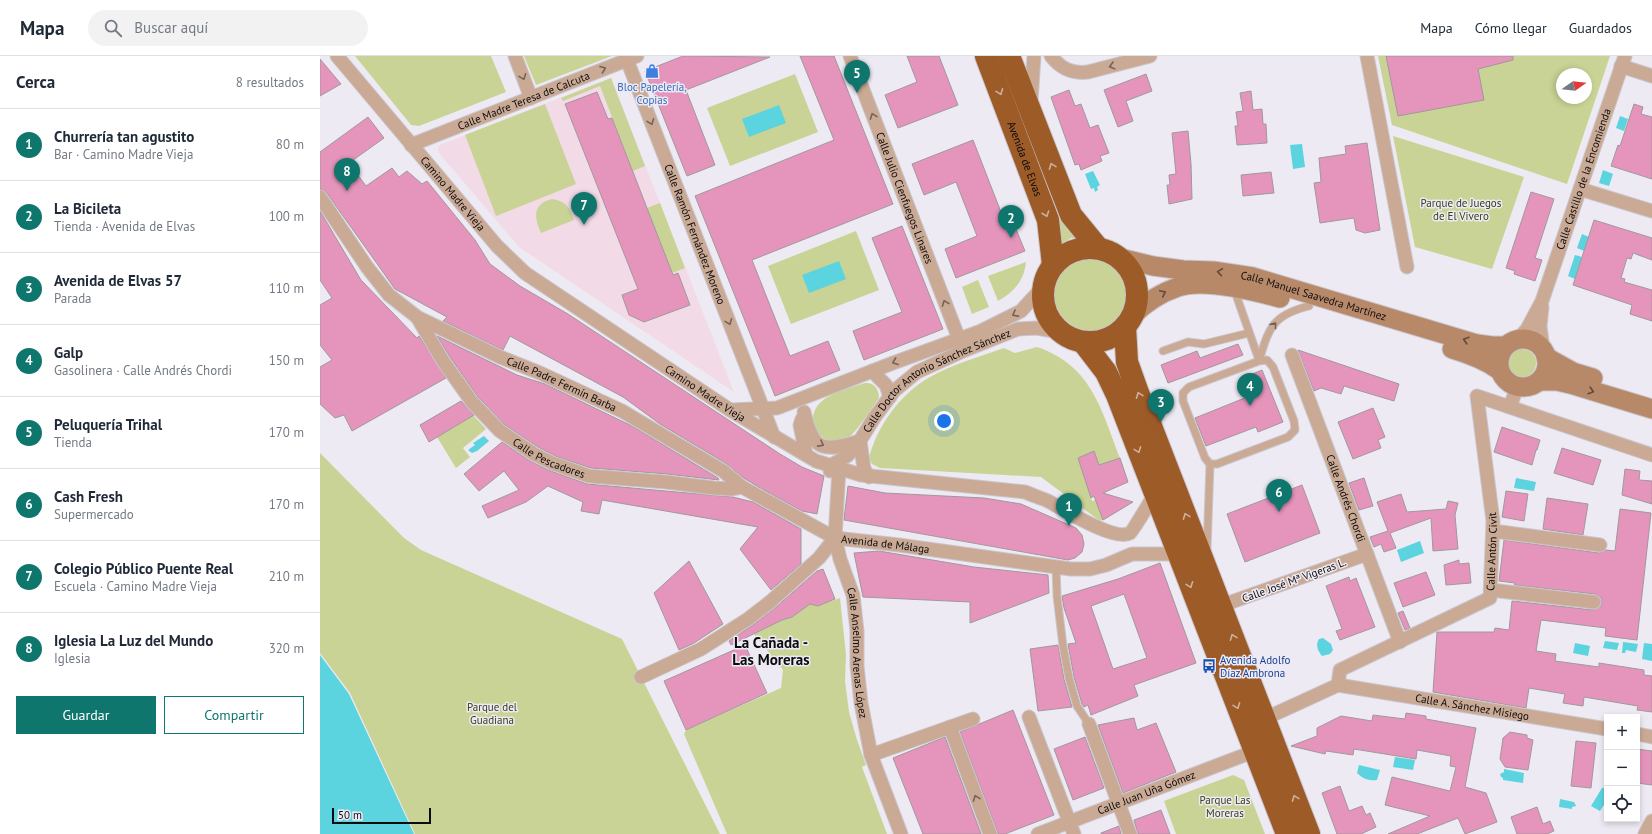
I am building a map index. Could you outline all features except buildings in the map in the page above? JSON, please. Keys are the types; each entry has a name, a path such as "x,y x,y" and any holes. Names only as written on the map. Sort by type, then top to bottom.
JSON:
{"highway":[{"name":"Avenida de Elvas","path":"986,56 1048,220 1053,265"},
{"name":"Avenida de Elvas","path":"1009,56 1071,215 1098,248"},
{"path":"1079,248 1098,248 1120,258 1130,269 1136,284 1136,303 1128,322 1116,335 1097,342 1082,342 1072,339 1060,332 1050,321 1042,301 1043,287 1046,277 1053,265 1065,254 1079,248"},
{"path":"1128,322 1127,362 1309,834"},
{"path":"1082,342 1106,372 1117,395 1287,834"}],"main road":[{"name":"Calle Manuel Saavedra Martínez","path":"1120,258 1153,266 1183,270 1213,271 1253,277 1477,344 1492,346 1511,343"},
{"name":"Calle Manuel Saavedra Martínez","path":"1128,322 1143,305 1159,295 1179,286 1204,284 1233,287 1261,292 1473,356 1489,363 1499,370"},
{"path":"1652,396 1573,372 1545,353 1534,341 1526,339 1511,343 1498,360 1499,370 1503,378 1509,384 1517,387 1529,387 1540,381 1556,381 1652,409"},
{"path":"1540,381 1547,367 1545,353"}],"street":[{"name":"Camino Madre Vieja","path":"337,56 498,246 525,273 730,410 774,437 816,461 834,468 869,476 1025,492 1120,535"},
{"path":"515,56 531,98"},
{"name":"Calle Julio Cienfuegos Linares","path":"850,56 959,339"},
{"name":"Avenida de Elvas","path":"1030,110 1034,56"},
{"path":"1051,56 1062,68 1070,72 1078,73 1088,72 1150,56"},
{"path":"1367,56 1407,267"},
{"name":"Calle Madre Teresa de Calcuta","path":"411,145 632,58"},
{"name":"Calle Ramón Fernández Moreno","path":"632,58 774,437"},
{"path":"1623,61 1652,76"},
{"name":"Calle Castillo de la Encomienda","path":"1511,343 1527,329 1542,301 1623,61"},
{"path":"1580,189 1652,212"},
{"name":"Calle Padre Fermín Barba","path":"320,197 388,296 416,317 622,412 723,471 742,487 831,536"},
{"name":"Calle Doctor Antonio Sánchez Sánchez","path":"730,410 777,408 981,331 1021,311 1043,287"},
{"name":"Calle Castillo de la Encomienda","path":"1542,301 1540,326 1545,353"},
{"name":"Calle Pescadores","path":"416,317 443,361 472,402 500,431 534,454 552,463 589,476 666,482 714,488 731,489 742,487"},
{"name":"Calle Doctor Antonio Sánchez Sánchez","path":"834,468 860,441 894,391 917,372 1018,329 1037,328 1060,332"},
{"name":"Calle Andrés Chordi","path":"1292,355 1400,642"},
{"path":"872,371 886,386 890,397"},
{"path":"1517,387 1510,407 1652,456"},
{"path":"806,454 800,425 804,412 816,394"},
{"name":"Calle Antón Civit","path":"1338,685 1340,670 1490,598 1493,521 1477,396 1510,407"},
{"path":"804,412 808,428 813,439 822,446 834,448 860,441 864,469 869,476"},
{"name":"Calle Anselmo Arenas López","path":"834,468 831,536 853,595 857,631 857,666 861,703 871,755 901,834"},
{"path":"1140,553 1135,542 1134,530 1140,516 1155,494"},
{"path":"1126,555 1120,535 1130,533 1134,530"},
{"path":"1493,531 1600,545"},
{"name":"Avenida de Málaga","path":"640,677 701,649 748,619 770,602 819,558 831,536 1071,569 1090,569 1106,565 1126,555 1140,553 1179,554"},
{"name":"Calle José Mª Vigeras L.","path":"1220,606 1367,554"},
{"path":"1491,590 1594,602"},
{"path":"1264,719 1338,685"},
{"name":"Calle A. Sánchez Misiego","path":"1338,685 1604,729"},
{"path":"1028,717 1072,828"},
{"path":"871,755 973,719"},
{"path":"1089,724 1130,834"},
{"path":"950,727 990,834"},
{"path":"1640,734 1652,736"},
{"name":"Calle Juan Uña Gómez","path":"1038,834 1072,828 1118,804 1255,751"},
{"path":"1645,834 1652,821"}],"lane":[{"path":"1233,287 1259,360"},
{"path":"1259,360 1267,334 1277,320 1292,310 1309,306"},
{"path":"1163,351 1188,342 1204,344 1249,332"},
{"path":"1206,569 1210,464 1205,458 1183,401 1184,393 1189,387 1259,360 1267,360 1273,367 1294,421 1295,430 1288,437 1217,464 1210,464"},
{"path":"1056,567 1059,610 1069,678 1077,706 1089,724"}],"shaded area":[{"path":"611,78 734,392 519,247 439,153 438,149 440,145"}],"green space":[{"path":"355,56 491,56 506,92 419,126 411,125"},
{"path":"524,56 612,56 536,85"},
{"path":"993,56 1001,56 1076,238 1071,238 1061,244 1059,226"},
{"path":"1378,56 1610,56 1567,184 1392,125"},
{"path":"795,74 818,132 730,166 707,108"},
{"path":"611,78 645,166 633,171 600,86 563,101 561,98"},
{"path":"545,104 576,184 496,216 465,135"},
{"name":"Parque de Juegos de El Vivero","path":"1393,136 1524,177 1492,269 1415,247"},
{"path":"552,199 564,203 571,212 574,220 541,233 537,222 536,212 541,204"},
{"path":"660,203 685,268 672,273 647,208"},
{"path":"856,231 879,290 791,324 768,266"},
{"path":"1089,255 1104,258 1117,267 1126,280 1129,295 1126,310 1117,323 1104,332 1089,335 1074,332 1061,323 1052,310 1049,295 1052,280 1061,267 1074,258"},
{"path":"1026,262 1023,275 1017,285 1009,294 998,301 988,276"},
{"path":"978,280 989,307 972,314 962,287"},
{"path":"1037,347 1056,355 1070,365 1082,378 1092,391 1107,423 1120,458 1099,465 1094,451 1078,458 1092,501 1096,500 1103,520 1100,521 1041,477 880,468 872,464 869,458 884,423 900,401 919,384 948,368 1004,348 1015,353"},
{"path":"1522,349 1528,350 1532,353 1535,357 1535,369 1532,373 1528,376 1522,377 1516,376 1512,373 1509,369 1508,363 1509,357 1512,353 1516,350"},
{"path":"865,383 871,384 875,387 879,398 864,419 849,437 841,441 825,439 819,434 813,419 815,411 820,403 835,393"},
{"path":"473,415 486,429 463,448 470,457 456,468 437,437"},
{"name":"Parque del Guadiana","path":"320,453 404,538 421,550 622,639 720,834 415,834 350,693 320,653"},
{"path":"840,598 846,655 845,681 849,712 866,765 862,767 887,834 727,834 684,734 686,730 781,688 783,670 754,634 782,620 792,617 810,604 818,606"},
{"name":"Parque Las Moreras","path":"1233,775 1244,780 1265,834 1176,834 1164,801"}],"water":[{"path":"779,105 786,123 749,137 742,119"},
{"path":"1620,116 1628,119 1624,131 1616,128"},
{"path":"1302,144 1305,167 1293,169 1290,145"},
{"path":"1603,170 1613,174 1609,186 1599,183"},
{"path":"1093,171 1100,185 1097,187 1098,190 1095,192 1094,188 1091,189 1085,174"},
{"path":"1582,234 1589,237 1584,251 1577,248"},
{"path":"1575,255 1582,257 1575,279 1568,276"},
{"path":"839,261 846,279 809,293 802,275"},
{"path":"484,436 489,441 477,451 472,453 468,450 475,445 473,443"},
{"path":"1516,478 1536,482 1534,491 1514,488"},
{"path":"1420,541 1424,553 1401,562 1397,550"},
{"path":"1323,638 1331,644 1333,650 1330,654 1322,656 1318,650 1317,643 1319,639"},
{"path":"1605,641 1619,643 1617,650 1603,648"},
{"path":"1623,642 1638,644 1636,652 1626,650 1625,653 1622,653"},
{"path":"1575,643 1590,646 1588,656 1573,653"},
{"path":"1644,643 1652,644 1652,661 1642,659"},
{"path":"320,655 349,694 414,834 320,834"},
{"path":"1395,757 1415,760 1413,770 1393,767"},
{"path":"1359,765 1380,770 1377,780 1366,779 1359,775 1357,773"},
{"path":"1504,769 1524,773 1523,783 1503,780 1500,774 1504,772"},
{"path":"1602,788 1604,788 1604,805 1600,811 1591,806"},
{"path":"1560,799 1574,802 1576,806 1572,807 1572,809 1559,807"}],"place":[{"name":"Bloc Papelería, Copias","path":"652,71"},
{"name":"Peluquería Trihal","path":"857,93"},
{"name":"Iglesia La Luz del Mundo","path":"347,191"},
{"name":"Colegio Público Puente Real","path":"584,225"},
{"name":"La Bicileta","path":"1011,238"},
{"name":"Galp","path":"1250,406"},
{"name":"Avenida de Elvas 57","path":"1161,422"},
{"name":"Cash Fresh","path":"1279,512"},
{"name":"Churrería tan agustito","path":"1069,526"},
{"name":"Avenida Adolfo Díaz Ambrona","path":"1209,666"}],"district":[{"name":"La Cañada - Las Moreras","path":"771,650"}]}
